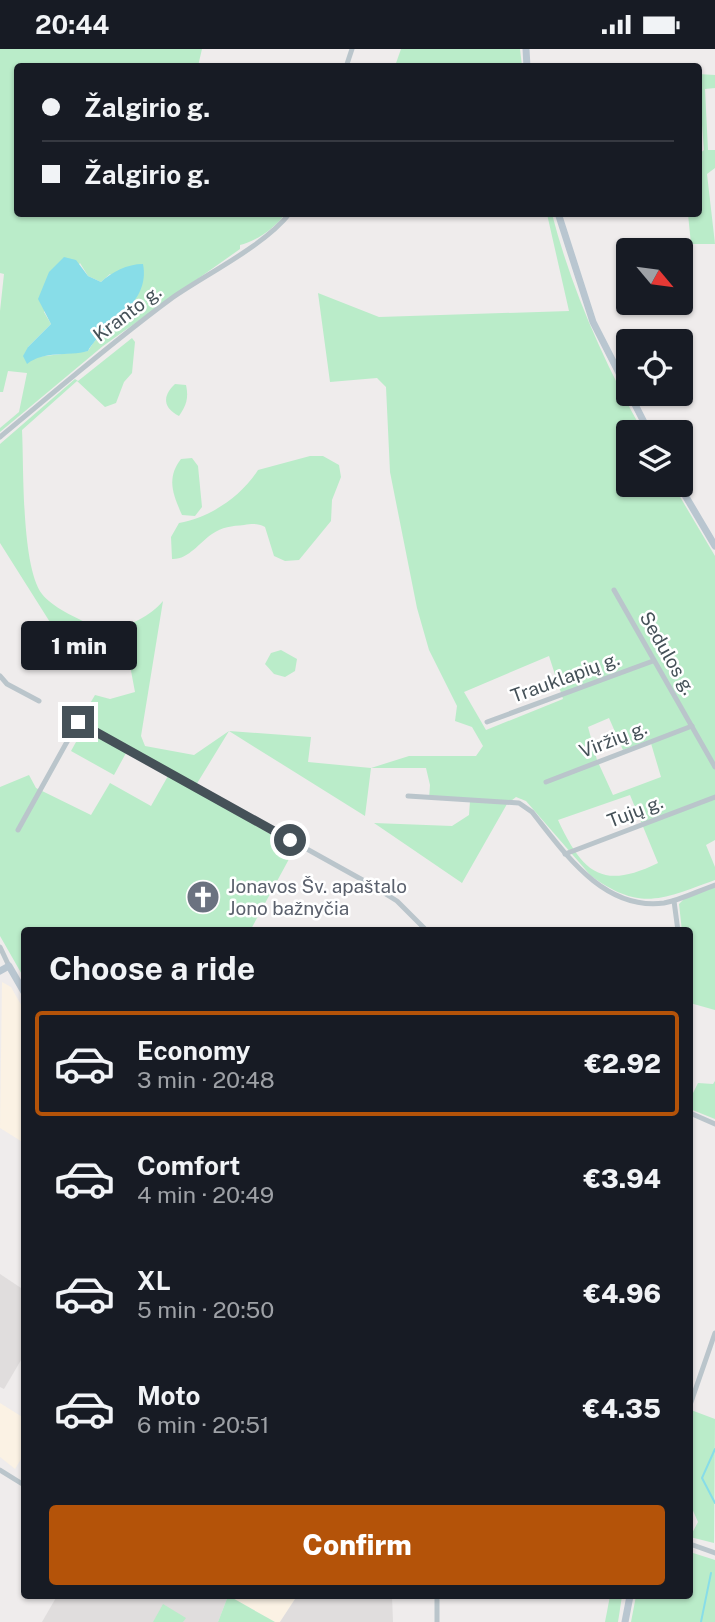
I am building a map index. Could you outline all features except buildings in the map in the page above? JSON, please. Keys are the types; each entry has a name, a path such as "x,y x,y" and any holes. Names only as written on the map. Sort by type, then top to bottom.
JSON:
{"main road":[{"path":"559,217 593,322 643,420"},
{"path":"686,497 715,546"},
{"path":"0,971 9,966 21,987"},
{"path":"625,1622 629,1599"}],"street":[{"name":"Kranto g.","path":"0,437 131,329 281,225 287,217"},
{"name":"Sedulos g.","path":"614,590 715,767"},
{"name":"Trauklapių g.","path":"487,723 653,661"},
{"path":"0,676 7,684 39,701"},
{"path":"18,830 78,722 368,883 397,901 423,927"},
{"name":"Viržių g.","path":"546,782 692,726"},
{"path":"408,796 519,803 531,812 565,854 602,887 641,903 674,901 715,885"},
{"name":"Tujų g.","path":"565,854 715,797"},
{"path":"674,901 677,927"},
{"path":"0,947 9,966"},
{"path":"693,1115 715,1124"},
{"path":"693,1396 715,1333"},
{"path":"0,1470 21,1484"},
{"path":"693,1545 715,1553"},
{"path":"437,1599 437,1622"}],"shaded area":[{"path":"2,982 11,987 21,1005 21,1141 0,1128"},
{"path":"0,1274 21,1288 21,1360 4,1389 0,1387"},
{"path":"0,1403 21,1416 21,1459 15,1469 0,1457"},
{"path":"55,1599 227,1599 218,1622 42,1622"},
{"path":"234,1599 295,1599 280,1622 275,1622"},
{"path":"295,1599 392,1599 393,1622 280,1622"}],"green space":[{"path":"0,49 202,49 199,63 14,63 14,217 283,217 281,219 258,238 240,245 240,249 103,346 0,432 0,428 19,412 27,373 8,371 3,392 0,392 0,311 4,274 0,273","holes":["80,263 88,276 101,282 110,274 136,298 88,351 36,357 28,347 51,324 44,312"]},
{"path":"401,49 520,49 522,63 396,63"},
{"path":"702,74 715,75 715,88 705,89 708,150 715,150 715,168 707,174 715,244 693,244 693,238 690,238 688,217 702,217"},
{"path":"548,217 553,217 569,271 590,326 616,381 616,406 629,406 637,420 616,420 616,497 680,497 715,556 715,840 706,845 715,867 715,880 666,897 638,898 624,894 591,876 526,801 516,797 507,804 462,883 374,823 452,826 469,815 470,801 429,799 430,785 426,768 371,768 409,756 476,756 483,746 472,727 455,721 457,706 429,650 417,608 390,472 386,387 377,378 330,382 318,293 379,317 569,311","holes":["549,656 563,699 486,730 464,692","609,718 623,750 650,740 661,777 613,795 597,760 588,727","630,795 658,863 623,875 597,872 576,853 558,820"]},
{"path":"132,338 135,342 132,373 124,382 116,403 105,407 77,381 22,430 30,562 35,580 46,599 92,625 111,628 140,619 163,601 141,736 145,746 194,755 229,731 193,790 295,848 252,927 21,927 21,973 0,936 0,787 29,775 36,788 91,815 110,783 151,806 168,776 126,753 114,775 71,751 86,724 82,717 95,695 110,699 135,692 125,639 104,643 72,657 0,543 0,444 75,379 78,381"},
{"path":"175,384 186,385 187,390 186,402 179,416 167,406 166,401"},
{"path":"310,456 323,456 339,465 341,477 332,500 331,521 299,560 285,561 274,556 265,527 254,524 220,530 207,537 189,554 172,559 171,537 179,523 202,516 223,505 243,489 258,470"},
{"path":"192,458 198,466 202,507 195,516 182,515 172,487 176,466 181,459"},
{"path":"281,650 297,659 295,671 285,677 274,674 265,664 271,653"},
{"path":"229,731 311,737 308,762 371,768 365,816"},
{"path":"715,887 715,1010 693,1004 693,927 682,927 679,904 685,898"},
{"path":"715,1081 715,1119 693,1110 693,1093 698,1083 713,1084"},
{"path":"693,1411 715,1419 714,1543 693,1538 698,1522 693,1511"},
{"path":"693,1553 715,1560 715,1622 631,1622 635,1599 693,1599"},
{"path":"227,1599 234,1599 275,1622 218,1622"},
{"path":"609,1599 622,1599 618,1622 605,1622"},
{"path":"163,1604 186,1618 183,1622 153,1622"}],"water":[{"path":"64,257 76,260 88,276 101,282 120,269 143,264 144,278 140,291 134,302 88,351 49,355 27,364 23,356 28,347 51,324 38,299 49,272"}],"waterway":[{"path":"715,1449 702,1478 715,1503"},
{"path":"701,1622 711,1573"}],"place":[{"name":"Jonavos Šv. apaštalo Jono bažnyčia","path":"203,897"}],"route":[{"path":"78,722 290,840"}]}
